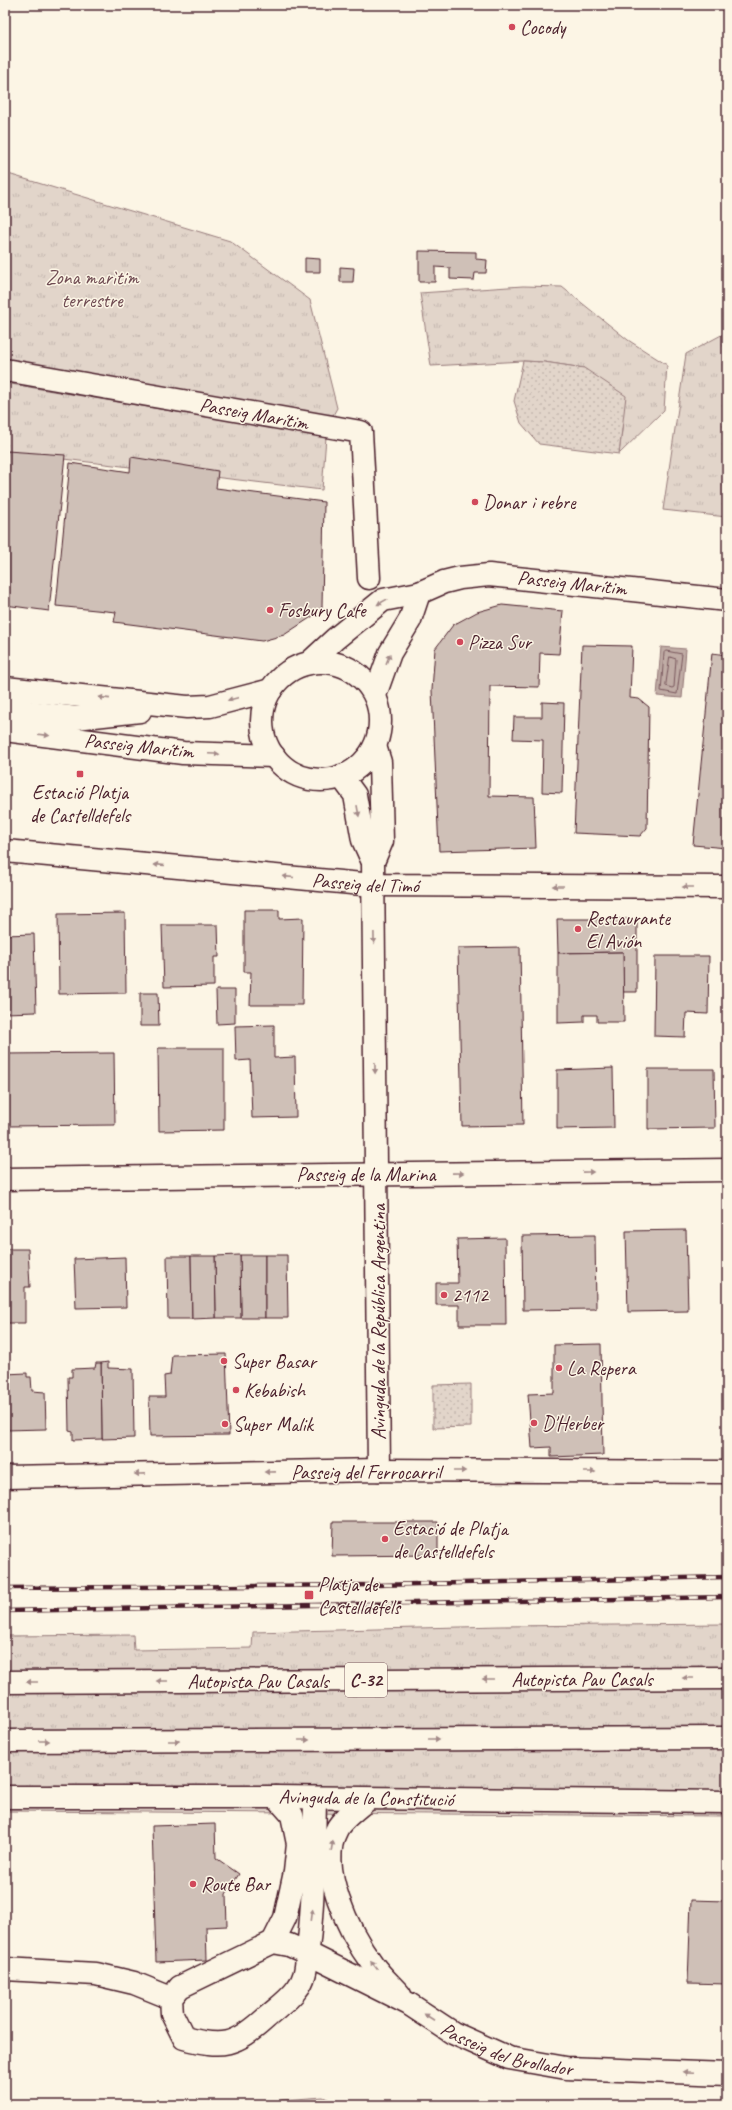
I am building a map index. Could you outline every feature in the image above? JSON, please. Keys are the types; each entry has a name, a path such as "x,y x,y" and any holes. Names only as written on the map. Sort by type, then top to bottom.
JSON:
{"main road":[{"name":"Passeig Marítim","path":"5,370 361,432 369,578"},
{"name":"Passeig Marítim","path":"309,663 335,639 383,600 420,593 444,582 460,578 489,575 727,600"},
{"path":"374,695 390,653 410,620 420,593"},
{"name":"Passeig Marítim","path":"321,662 345,666 366,682 374,695 380,718 379,734 375,746 369,756 355,769 341,776 319,780 301,776 285,767 274,756 266,741 262,723 264,707 271,690 285,674 296,667 309,663 321,662"},
{"name":"Passeig Marítim","path":"5,688 187,707"},
{"name":"Passeig Marítim","path":"5,710 76,718 210,706 271,690"},
{"name":"Passeig Marítim","path":"5,730 183,753 274,756"},
{"name":"Avinguda de la República Argentina","path":"375,746 380,762 382,841 373,862 380,1470"},
{"name":"Avinguda de la República Argentina","path":"341,776 355,795 363,840 373,862"},
{"name":"Passeig del Timó","path":"5,851 373,885 727,887"},
{"name":"Passeig de la Marina","path":"5,1179 727,1170"},
{"name":"Passeig del Ferrocarril","path":"5,1477 380,1470 727,1472"},
{"name":"Autopista Pau Casals","path":"5,1682 727,1678"},
{"path":"5,1741 727,1738"},
{"name":"Avinguda de la Constitució","path":"5,1797 276,1797 727,1802"},
{"path":"276,1797 292,1815 298,1844 295,1872 285,1918 273,1942 180,1987 171,1998 172,2014 184,2038 205,2044 227,2044 253,2030 297,1989 306,1972 313,1908 315,1798"},
{"path":"368,1799 337,1828 332,1845 330,1876 345,1917 373,1965 409,2004"},
{"name":"Passeig del Brollador","path":"273,1942 289,1945 307,1953 409,2004 453,2033 509,2058 566,2068 727,2074"},
{"path":"5,1969 96,1974 134,1983 171,1998"}],"green space":[{"name":"Zona marìtim terrestre","path":"5,173 230,241 310,300 337,408 332,417 318,416 5,359"},
{"path":"523,286 562,287 628,340 667,365 664,410 619,454 623,422 584,368 544,362 523,361 431,366 420,293"},
{"path":"727,332 727,517 663,510 686,354"},
{"path":"523,361 544,362 584,368 626,396 619,454 539,444 521,423 514,401"},
{"path":"5,383 326,437 322,490 5,452"},
{"path":"471,1384 471,1427 433,1428 433,1385"},
{"path":"727,1624 727,1816 5,1811 5,1636 133,1635 134,1650 252,1648 253,1632 501,1626"},
{"path":"323,2097 342,2105 268,2105 282,2100"}],"water":[{"path":"661,647 686,649 682,698 657,696"}],"building":[{"path":"419,251 476,252 476,259 487,260 486,273 475,273 474,280 450,279 450,268 435,267 435,282 419,282"},
{"path":"305,258 320,259 320,272 305,272"},
{"path":"340,267 354,268 353,282 340,282"},
{"path":"7,451 65,455 49,611 5,605 5,475"},
{"path":"131,457 218,471 216,488 324,502 322,607 313,616 284,635 262,641 114,622 116,612 56,606 70,463 130,472"},
{"path":"502,605 563,611 559,654 540,653 539,687 490,686 489,796 534,797 536,848 439,851 432,690 435,649 453,625 477,612"},
{"path":"582,645 632,646 630,698 639,699 649,707 647,828 640,836 574,833"},
{"path":"712,653 727,655 727,848 693,845"},
{"path":"542,702 564,703 562,793 542,792 543,740 513,739 514,717 542,717"},
{"path":"244,910 279,910 279,919 303,918 302,1005 250,1005 251,972 244,972"},
{"path":"125,913 126,993 59,994 58,914"},
{"path":"557,919 637,919 637,992 623,992 623,952 558,953"},
{"path":"162,925 218,925 219,957 214,957 214,986 164,987"},
{"path":"34,934 36,1012 5,1013 5,935"},
{"path":"520,947 523,1125 462,1126 458,948"},
{"path":"623,952 624,1022 597,1022 597,1015 584,1015 584,1022 558,1023 558,953"},
{"path":"655,956 709,956 708,1014 686,1013 685,1037 654,1036"},
{"path":"216,990 235,990 235,1023 217,1024"},
{"path":"140,993 158,993 159,1026 140,1026"},
{"path":"274,1025 274,1058 295,1057 296,1117 252,1118 250,1060 236,1061 235,1026"},
{"path":"158,1048 224,1048 224,1130 159,1131"},
{"path":"114,1053 115,1125 5,1126 5,1054"},
{"path":"613,1068 614,1128 557,1129 557,1070"},
{"path":"648,1069 714,1069 715,1128 648,1129"},
{"path":"686,1230 688,1311 628,1312 626,1231"},
{"path":"595,1235 596,1309 523,1310 522,1236"},
{"path":"505,1238 506,1325 459,1325 459,1305 436,1305 436,1283 458,1283 457,1239"},
{"path":"5,1249 28,1249 30,1287 25,1287 25,1323 5,1323"},
{"path":"240,1255 265,1255 265,1318 241,1318"},
{"path":"240,1255 241,1318 216,1318 215,1256"},
{"path":"265,1255 287,1255 288,1318 265,1318"},
{"path":"167,1256 191,1256 192,1319 168,1319"},
{"path":"191,1256 215,1256 216,1318 192,1319"},
{"path":"125,1257 126,1307 76,1308 74,1259"},
{"path":"601,1344 603,1455 551,1457 551,1447 532,1448 528,1394 554,1393 554,1345"},
{"path":"226,1354 229,1435 150,1436 149,1397 165,1397 164,1376 170,1375 172,1355"},
{"path":"108,1362 108,1368 133,1369 134,1438 102,1439 101,1363"},
{"path":"96,1363 101,1363 102,1439 73,1440 73,1432 69,1431 68,1377 72,1377 72,1369 95,1368"},
{"path":"27,1373 27,1377 31,1377 32,1391 45,1392 46,1429 5,1430 5,1374"},
{"name":"Estació de Platja de Castelldefels","path":"333,1522 438,1522 438,1555 332,1556"},
{"name":"Route Bar","path":"215,1824 216,1858 239,1874 226,1894 227,1926 206,1927 207,1960 156,1962 152,1826"},
{"path":"691,1900 727,1901 727,1984 688,1983"}],"railway":[{"path":"5,1588 376,1585 727,1577"},
{"path":"5,1611 727,1597"}],"place":[{"name":"Cocody","path":"512,27"},
{"name":"Donar i rebre","path":"475,502"},
{"name":"Fosbury Cafe","path":"270,610"},
{"name":"Pizza Sur","path":"460,642"},
{"name":"Estació Platja de Castelldefels","path":"80,774"},
{"name":"Restaurante El Avión","path":"578,929"},
{"name":"2112","path":"444,1295"},
{"name":"Super Basar","path":"224,1361"},
{"name":"La Repera","path":"559,1368"},
{"name":"Kebabish","path":"236,1390"},
{"name":"D'Herber","path":"534,1423"},
{"name":"Super Malik","path":"225,1424"},
{"name":"Estació de Platja de Castelldefels","path":"385,1539"},
{"name":"Platja de Castelldefels","path":"309,1595"},
{"name":"Route Bar","path":"193,1884"}]}
